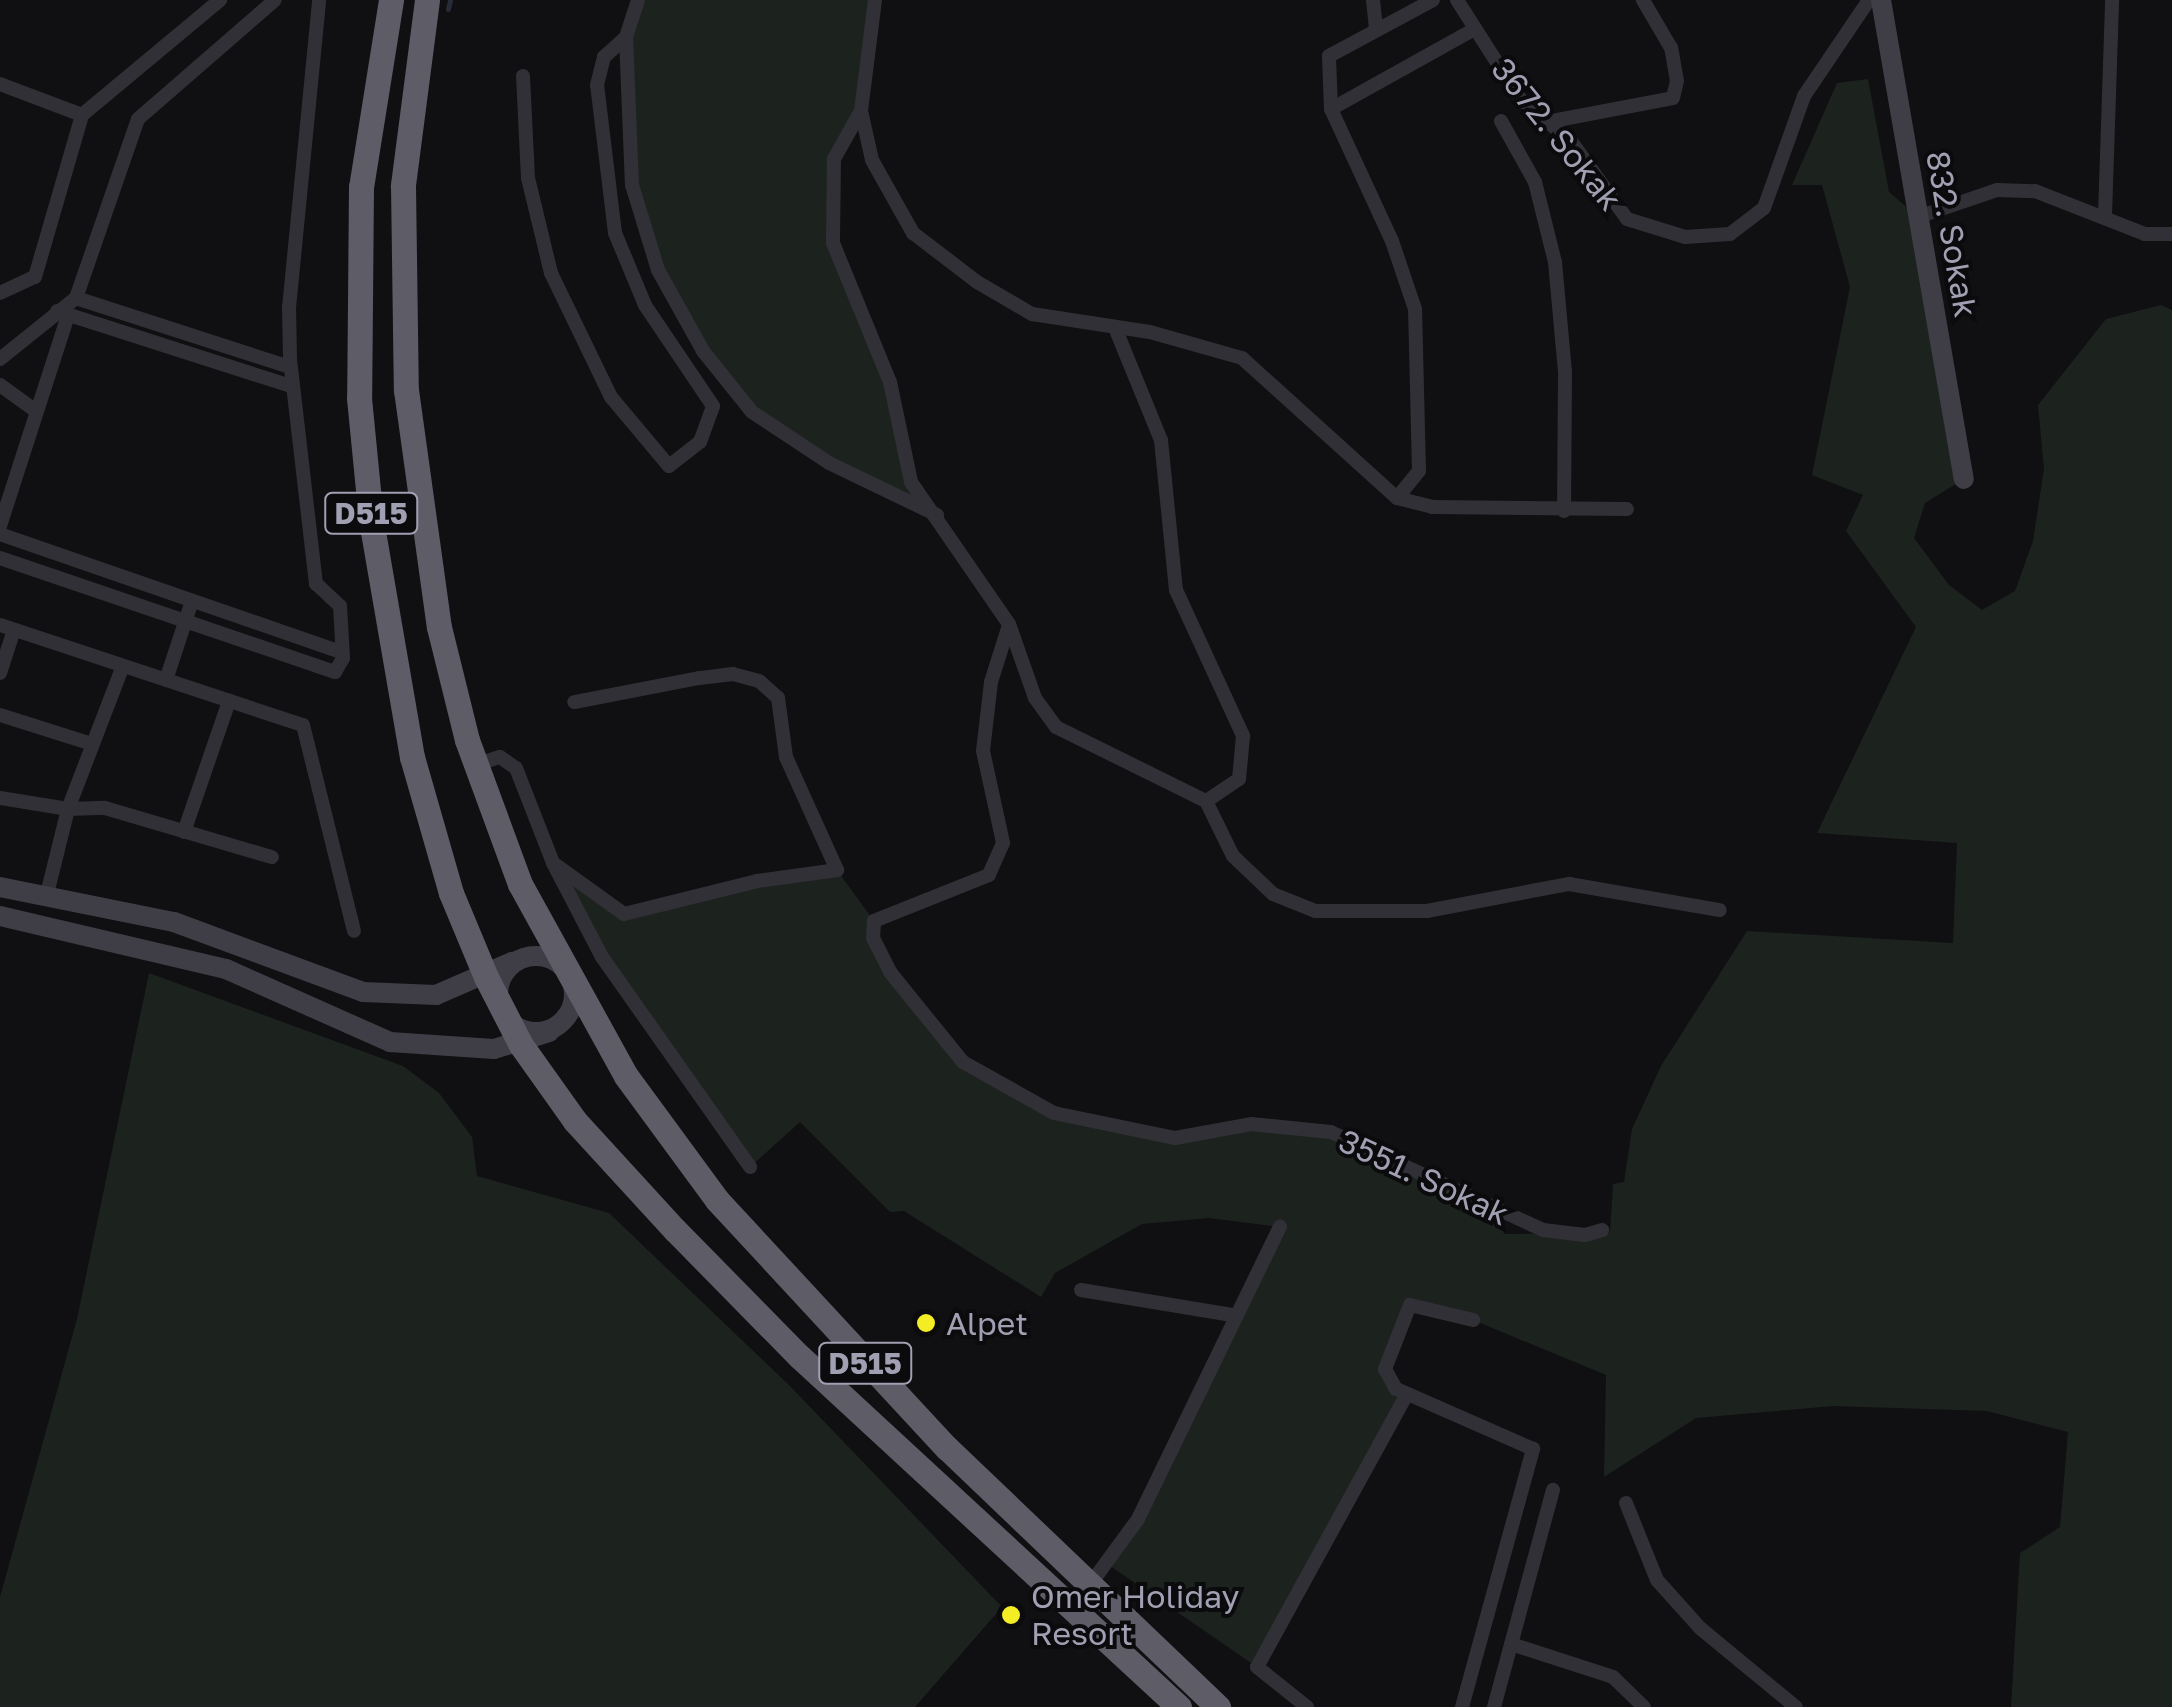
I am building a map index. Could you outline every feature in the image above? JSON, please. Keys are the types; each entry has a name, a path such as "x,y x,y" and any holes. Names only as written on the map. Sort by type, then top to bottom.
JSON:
{"highway":[{"name":"D515","path":"390,0 362,186 359,398 374,539 412,756 451,893 486,977 521,1045 575,1121 800,1357 1179,1707"},
{"name":"D515","path":"427,0 403,186 406,390 439,627 475,764 520,884 626,1076 717,1200 838,1336 1089,1586 1218,1707"}],"main road":[{"name":"832. Sokak","path":"1880,0 1964,479"},
{"path":"0,887 174,922 362,992 436,995 486,977 512,962 542,954 567,973 572,1010 549,1032 521,1045 390,1042 226,969 0,916"},
{"path":"512,962 500,976 502,1010 515,1026 549,1032"}],"street":[{"path":"0,293 35,277 82,115 220,0"},
{"path":"0,359 63,313 76,298 138,120 275,0"},
{"path":"0,558 334,672 341,652 340,606 316,584 290,386 289,308 319,0"},
{"path":"638,0 626,37 632,184 658,270 703,351 752,412 829,462 938,516"},
{"path":"875,0 861,111 868,144 913,233 964,272 1032,314 1217,347 1242,358 1397,498 1432,506 1627,509"},
{"path":"1373,0 1376,30"},
{"path":"1397,498 1419,471 1414,309 1392,241 1332,110 1330,56 1434,0"},
{"name":"3672. Sokak","path":"1456,0 1520,100 1571,142 1627,219 1686,237 1730,234 1764,208 1804,96 1869,0"},
{"path":"1548,122 1673,98 1678,82 1671,48 1643,0"},
{"path":"2105,215 2112,0"},
{"path":"1332,110 1475,29"},
{"path":"523,76 528,178 550,273 611,397 669,466 700,442 713,406 645,305 615,233 598,86 604,57 626,37"},
{"path":"0,84 82,115"},
{"path":"861,111 834,159 833,243 890,382 911,482 1009,624 1035,698 1056,727 1206,800 1233,856 1273,894 1315,911 1427,911 1569,884 1720,910"},
{"path":"1501,121 1535,182 1555,262 1566,372 1564,511"},
{"path":"843,143 868,144"},
{"path":"1918,217 1997,190 2035,191 2105,215 2145,234 2172,234"},
{"path":"76,298 290,367"},
{"path":"63,313 290,386"},
{"path":"0,526 63,313"},
{"path":"1116,330 1161,440 1176,590 1242,736 1239,780 1206,800"},
{"path":"0,386 36,411"},
{"path":"0,534 341,652"},
{"path":"166,680 192,601"},
{"name":"3551. Sokak","path":"1009,624 992,682 984,751 1003,842 989,875 874,921 872,938 922,1017 963,1062 1054,1114 1175,1138 1251,1124 1332,1132 1543,1230 1585,1235 1602,1230"},
{"path":"0,673 7,628 302,725 354,931"},
{"path":"48,894 68,810 123,666"},
{"path":"554,863 624,914 757,881 837,870 786,758 778,698 759,681 733,674 574,702"},
{"path":"184,832 229,701"},
{"path":"0,715 92,744"},
{"path":"475,764 500,757 516,768 554,863 602,957 750,1166"},
{"path":"0,798 68,810 105,808 272,857"},
{"path":"1089,1586 1138,1520 1232,1315 1280,1227"},
{"path":"1081,1290 1232,1315"},
{"path":"1462,1707 1533,1449 1396,1390 1385,1369 1410,1305 1473,1320"},
{"path":"1308,1707 1256,1667 1407,1394"},
{"path":"1494,1707 1553,1490"},
{"path":"1626,1503 1657,1580 1700,1628 1796,1707"},
{"path":"1511,1644 1614,1677 1644,1707"}],"shaded area":[{"path":"638,0 875,0 861,111 834,159 833,243 890,382 911,482 938,515 896,499 752,412 703,351 658,270 632,185 625,96"},
{"path":"1868,79 1889,192 1918,217 1964,479 1925,503 1914,538 1949,585 1982,610 2015,591 2033,541 2044,469 2038,405 2106,319 2161,305 2172,310 2172,1707 2011,1707 2020,1553 2060,1527 2068,1432 1987,1411 1834,1406 1696,1418 1604,1477 1606,1375 1473,1320 1411,1305 1385,1369 1407,1394 1257,1667 1106,1563 1138,1519 1279,1227 1209,1218 1142,1224 1055,1273 1041,1297 904,1211 890,1212 800,1122 750,1167 602,957 554,863 624,914 837,870 874,921 873,939 963,1062 1024,1101 1175,1138 1251,1124 1331,1132 1498,1213 1504,1234 1610,1233 1613,1184 1624,1182 1632,1129 1661,1066 1747,931 1953,943 1957,843 1817,833 1916,627 1846,531 1863,495 1812,475 1850,287 1822,185 1792,185 1837,83"},
{"path":"149,973 403,1066 439,1093 472,1137 477,1176 609,1213 790,1386 1002,1607 915,1707 0,1707 0,1597 77,1319"}],"waterway":[{"path":"448,9 450,0"}],"place":[{"name":"Alpet","path":"926,1323"},
{"name":"Omer Holiday Resort","path":"1011,1615"}]}
